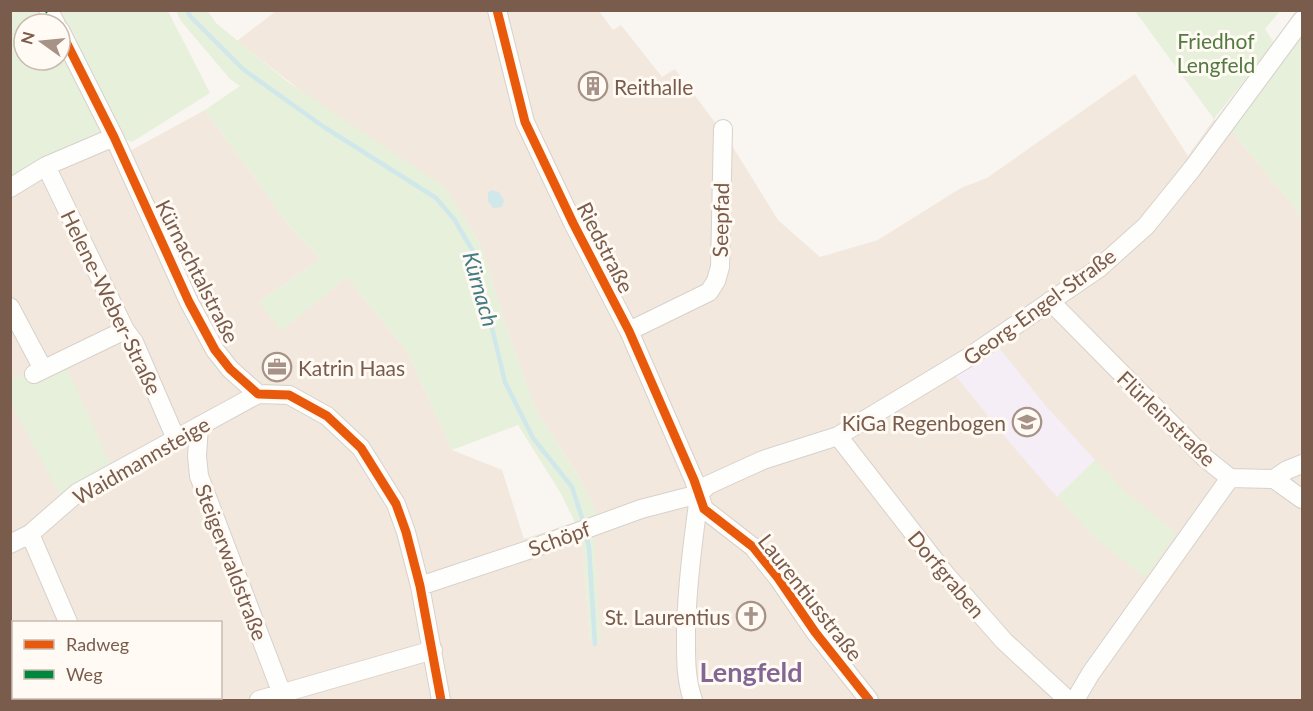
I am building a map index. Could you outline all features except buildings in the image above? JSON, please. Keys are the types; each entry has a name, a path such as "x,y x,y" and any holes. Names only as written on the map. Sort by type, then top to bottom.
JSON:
{"street":[{"name":"Riedstraße","path":"497,10 525,122 573,223 629,330 699,494"},
{"name":"Georg-Engel-Straße","path":"699,494 708,484 764,460 838,436 969,357 1099,268 1146,226 1192,169 1302,20"},
{"name":"Kürnachtalstraße","path":"72,54 114,137 189,302 215,350 230,369 258,394"},
{"name":"Seepfad","path":"629,330 709,292 716,281 720,267 723,129"},
{"path":"10,188 46,166 114,137"},
{"name":"Helene-Weber-Straße","path":"46,166 125,330 134,342 176,439"},
{"name":"Flürleinstraße","path":"1050,301 1197,450 1230,478 1274,479"},
{"path":"10,307 39,372 125,330"},
{"path":"258,394 289,395 327,416 361,448 396,504 420,586 441,700"},
{"name":"Waidmannsteige","path":"10,544 30,534 77,493 258,394"},
{"name":"Steigerwaldstraße","path":"199,426 197,456 199,476 282,694"},
{"name":"Dorfgraben","path":"838,436 946,575 1004,640 1068,700"},
{"path":"1302,464 1274,479 1302,499"},
{"path":"1075,700 1091,673 1230,478"},
{"path":"693,700 689,690 686,660 687,590 699,494"},
{"name":"Schöpf","path":"420,586 641,509 699,494"},
{"name":"Laurentiusstraße","path":"699,494 704,509 753,547 772,570 861,698"},
{"path":"30,534 68,621"},
{"path":"259,700 433,651"}],"shaded area":[{"path":"276,11 599,11 613,30 621,25 662,77 675,69 731,144 778,220 820,257 878,240 961,188 987,178 1135,74 1188,156 1214,119 1230,130 1289,200 1302,219 1302,700 11,700 11,177 37,162 109,133 128,152 205,110 291,228 321,259 259,302 281,330 347,277 408,353 452,450 502,470 524,539 575,522 582,541 590,642 597,515 582,482 535,408 504,321 483,250 465,218 237,41"},
{"name":"KiGa Regenbogen","path":"999,348 1046,406 1095,460 1057,497 956,376"}],"green space":[{"path":"11,11 168,11 210,93 132,142 109,133 37,162 11,177"},
{"path":"176,11 208,11 216,23 288,82 445,187 483,250 504,321 535,408 582,482 597,515 594,538 601,641 590,643 582,541 575,522 560,492 518,425 452,450 408,353 347,277 281,331 259,302 321,259 291,228 205,110 240,86 230,79 181,21"},
{"name":"Friedhof Lengfeld","path":"1135,11 1280,11 1265,29 1274,43 1214,119"},
{"path":"1302,31 1302,219 1289,200 1230,130"},
{"path":"67,368 110,463 60,496 11,403 10,380 25,374 31,385"},
{"path":"1095,460 1129,495 1177,533 1145,578 1095,538 1057,497"}],"water":[{"path":"491,190 499,192 504,200 502,207 493,208 488,201 488,193"}],"waterway":[{"name":"Kürnach","path":"187,10 191,17 244,70 324,127 436,198 454,219 474,253 505,382 533,438 572,487 584,524"},
{"name":"Kürnach","path":"586,533 595,644"}],"cycle path":[{"path":"497,10 525,122 573,223 629,331 694,480 704,509 753,547 778,578 815,632 869,700"},
{"path":"72,54 114,137 189,302 215,350 230,369 258,394 289,395 327,416 361,448 396,504 420,586 441,700"}],"place":[{"name":"Reithalle","path":"593,86"},
{"name":"Katrin Haas","path":"277,367"},
{"name":"KiGa Regenbogen","path":"1027,422"},
{"name":"St. Laurentius","path":"751,616"}],"district":[{"name":"Lengfeld","path":"751,671"}]}
